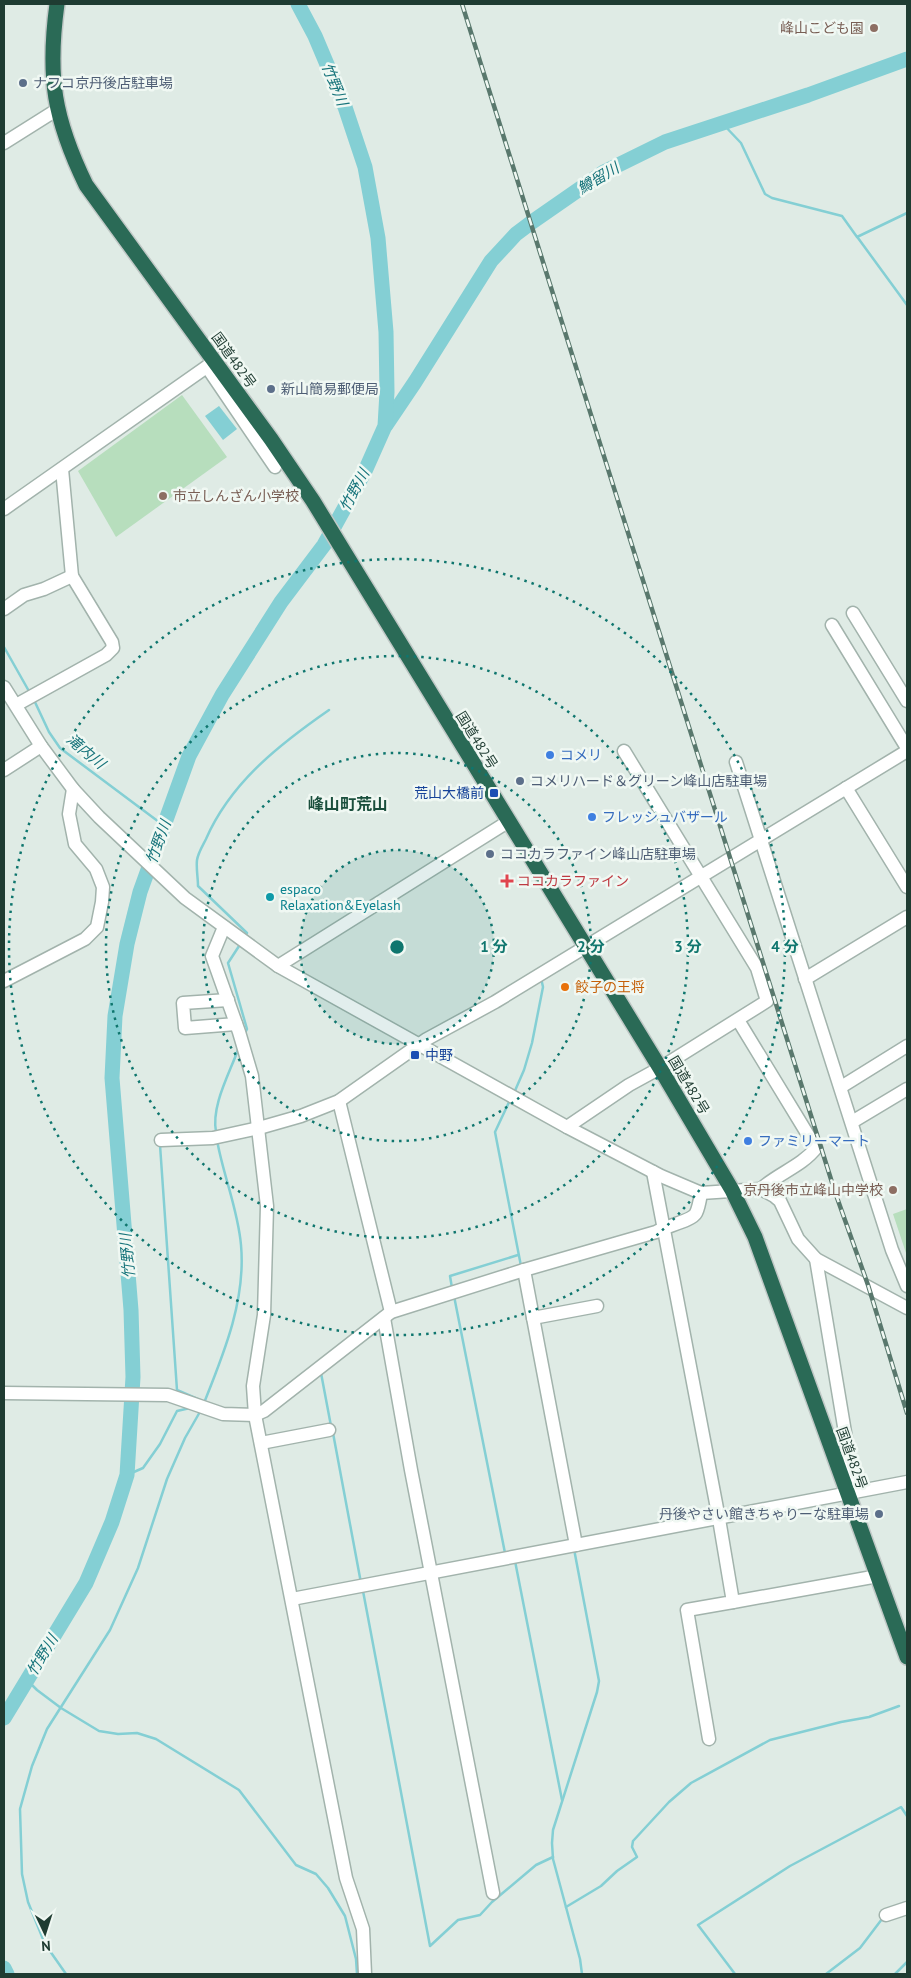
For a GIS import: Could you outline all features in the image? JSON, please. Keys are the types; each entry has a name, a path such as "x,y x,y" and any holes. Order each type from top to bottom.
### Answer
{"highway":[{"name":"国道482号","path":"57,4 52,40 52,69 58,109 71,153 86,185 211,364 272,439 312,501 660,1068 732,1190 755,1237 852,1493 878,1576 907,1657"}],"street":[{"path":"4,143 58,109"},
{"path":"4,509 211,364 275,466"},
{"path":"16,705 106,655 113,648 112,642 72,576 62,469"},
{"path":"4,608 24,595 44,589 72,576"},
{"path":"852,613 907,701"},
{"path":"161,1140 213,1138 259,1128 301,1116 339,1100 420,1045 586,947 907,750 832,625"},
{"path":"4,688 41,746 73,788 99,817 180,893 278,966 567,1127 653,1172 701,1193 761,1189 780,1201 798,1239 816,1259 907,1308"},
{"path":"4,770 41,746"},
{"path":"567,1127 629,1085 660,1068 767,1001 757,968 624,751"},
{"path":"736,762 892,1250 907,1286"},
{"path":"4,981 85,939 97,927 103,887 96,869 75,844 69,814 73,788"},
{"path":"846,788 907,887"},
{"path":"278,966 509,821"},
{"path":"805,979 907,917"},
{"path":"224,927 212,956 252,1076 267,1206 264,1315 253,1386 255,1415 346,1878 363,1929 365,1974"},
{"path":"228,1000 183,1003 185,1028 236,1024"},
{"path":"738,1020 816,1148 810,1156 773,1179 761,1189"},
{"path":"841,1087 907,1046"},
{"path":"853,1126 907,1089"},
{"path":"853,1126 907,1097"},
{"path":"339,1100 387,1315 411,1470 493,1893"},
{"path":"653,1172 719,1519 732,1602"},
{"path":"4,1393 168,1394 222,1414 255,1415 264,1411 387,1315 524,1270 656,1232 691,1218 696,1214 701,1193"},
{"path":"816,1259 852,1493"},
{"path":"524,1270 576,1544"},
{"path":"533,1318 597,1306"},
{"path":"261,1443 329,1430"},
{"path":"292,1599 907,1482"},
{"path":"710,1739 687,1610 878,1576"},
{"path":"886,1915 907,1908"}],"green space":[{"path":"182,395 227,457 116,537 78,471"},
{"path":"907,1209 907,1256 893,1214"}],"water":[{"path":"219,406 237,429 223,440 205,416"}],"waterway":[{"name":"竹野川","path":"4,1718 86,1583 112,1522 127,1475 133,1377 131,1310 112,1078 115,1016 127,944 140,892 189,756 222,695 281,602 324,545 365,471 385,426 387,392 386,332 378,238 365,167 345,107 315,36 298,4"},
{"name":"鱒留川","path":"386,425 491,261 516,234 532,222 604,172 665,142 808,95 907,59"},
{"path":"722,123 741,143 765,194 772,198 842,216 857,237 907,213"},
{"path":"858,238 907,305"},
{"name":"滝内川","path":"4,647 30,693"},
{"name":"滝内川","path":"34,700 49,732 60,748 163,825"},
{"path":"245,936 247,933 198,886 198,855 216,818 243,782 275,751 329,710"},
{"path":"241,943 228,963 247,1029 245,1033"},
{"path":"514,1093 524,1070 532,1043 543,987 541,978"},
{"path":"216,1132 216,1111 222,1089 239,1047"},
{"path":"510,1100 495,1132 521,1266"},
{"path":"204,1403 232,1326 237,1306 242,1266 237,1218 217,1140"},
{"path":"160,1145 177,1390 200,1400"},
{"path":"452,1288 450,1276 518,1255"},
{"path":"454,1296 505,1553"},
{"path":"321,1373 331,1426"},
{"path":"127,1475 143,1468 160,1444 177,1411 190,1408"},
{"path":"66,1974 45,1944 28,1902 22,1874 20,1809 32,1766 47,1729 110,1630 138,1568 167,1479 185,1438 201,1410"},
{"path":"333,1433 361,1583"},
{"path":"574,1549 599,1681 553,1830 552,1843 553,1859 580,1959 582,1974"},
{"path":"515,1561 562,1800"},
{"path":"363,1591 430,1946 458,1920 480,1915 492,1902 536,1865 553,1857"},
{"path":"27,1680 61,1708 99,1731 118,1734 137,1733 156,1739 239,1790 296,1865 316,1874 328,1888 345,1916 356,1959 357,1974"},
{"path":"566,1907 601,1886 617,1871 637,1857 632,1847 633,1841 669,1802 691,1783 770,1740 869,1717 899,1706"},
{"path":"735,1974 698,1925 790,1866 901,1807 907,1816"},
{"path":"826,1974 860,1948 882,1919 885,1918"},
{"path":"895,1974 907,1962"},
{"name":"竹野川","path":"4,1968 7,1974"}],"railway":[{"path":"462,4 835,1192 868,1285 907,1413"}],"place":[{"name":"峰山こども園","path":"874,28"},
{"name":"ナフコ京丹後店駐車場","path":"23,83"},
{"name":"新山簡易郵便局","path":"271,389"},
{"name":"市立しんざん小学校","path":"163,496"},
{"name":"コメリ","path":"550,755"},
{"name":"コメリハード＆グリーン峰山店駐車場","path":"520,781"},
{"name":"荒山大橋前","path":"494,793"},
{"name":"フレッシュバザール","path":"592,817"},
{"name":"ココカラファイン峰山店駐車場","path":"490,854"},
{"name":"ココカラファイン","path":"507,881"},
{"name":"espaco Relaxation&Eyelash","path":"270,897"},
{"name":"餃子の王将","path":"565,987"},
{"name":"中野","path":"415,1055"},
{"name":"ファミリーマート","path":"748,1141"},
{"name":"京丹後市立峰山中学校","path":"893,1190"},
{"name":"丹後やさい館きちゃりーな駐車場","path":"879,1514"}],"district":[{"name":"峰山町荒山","path":"348,804"}]}
